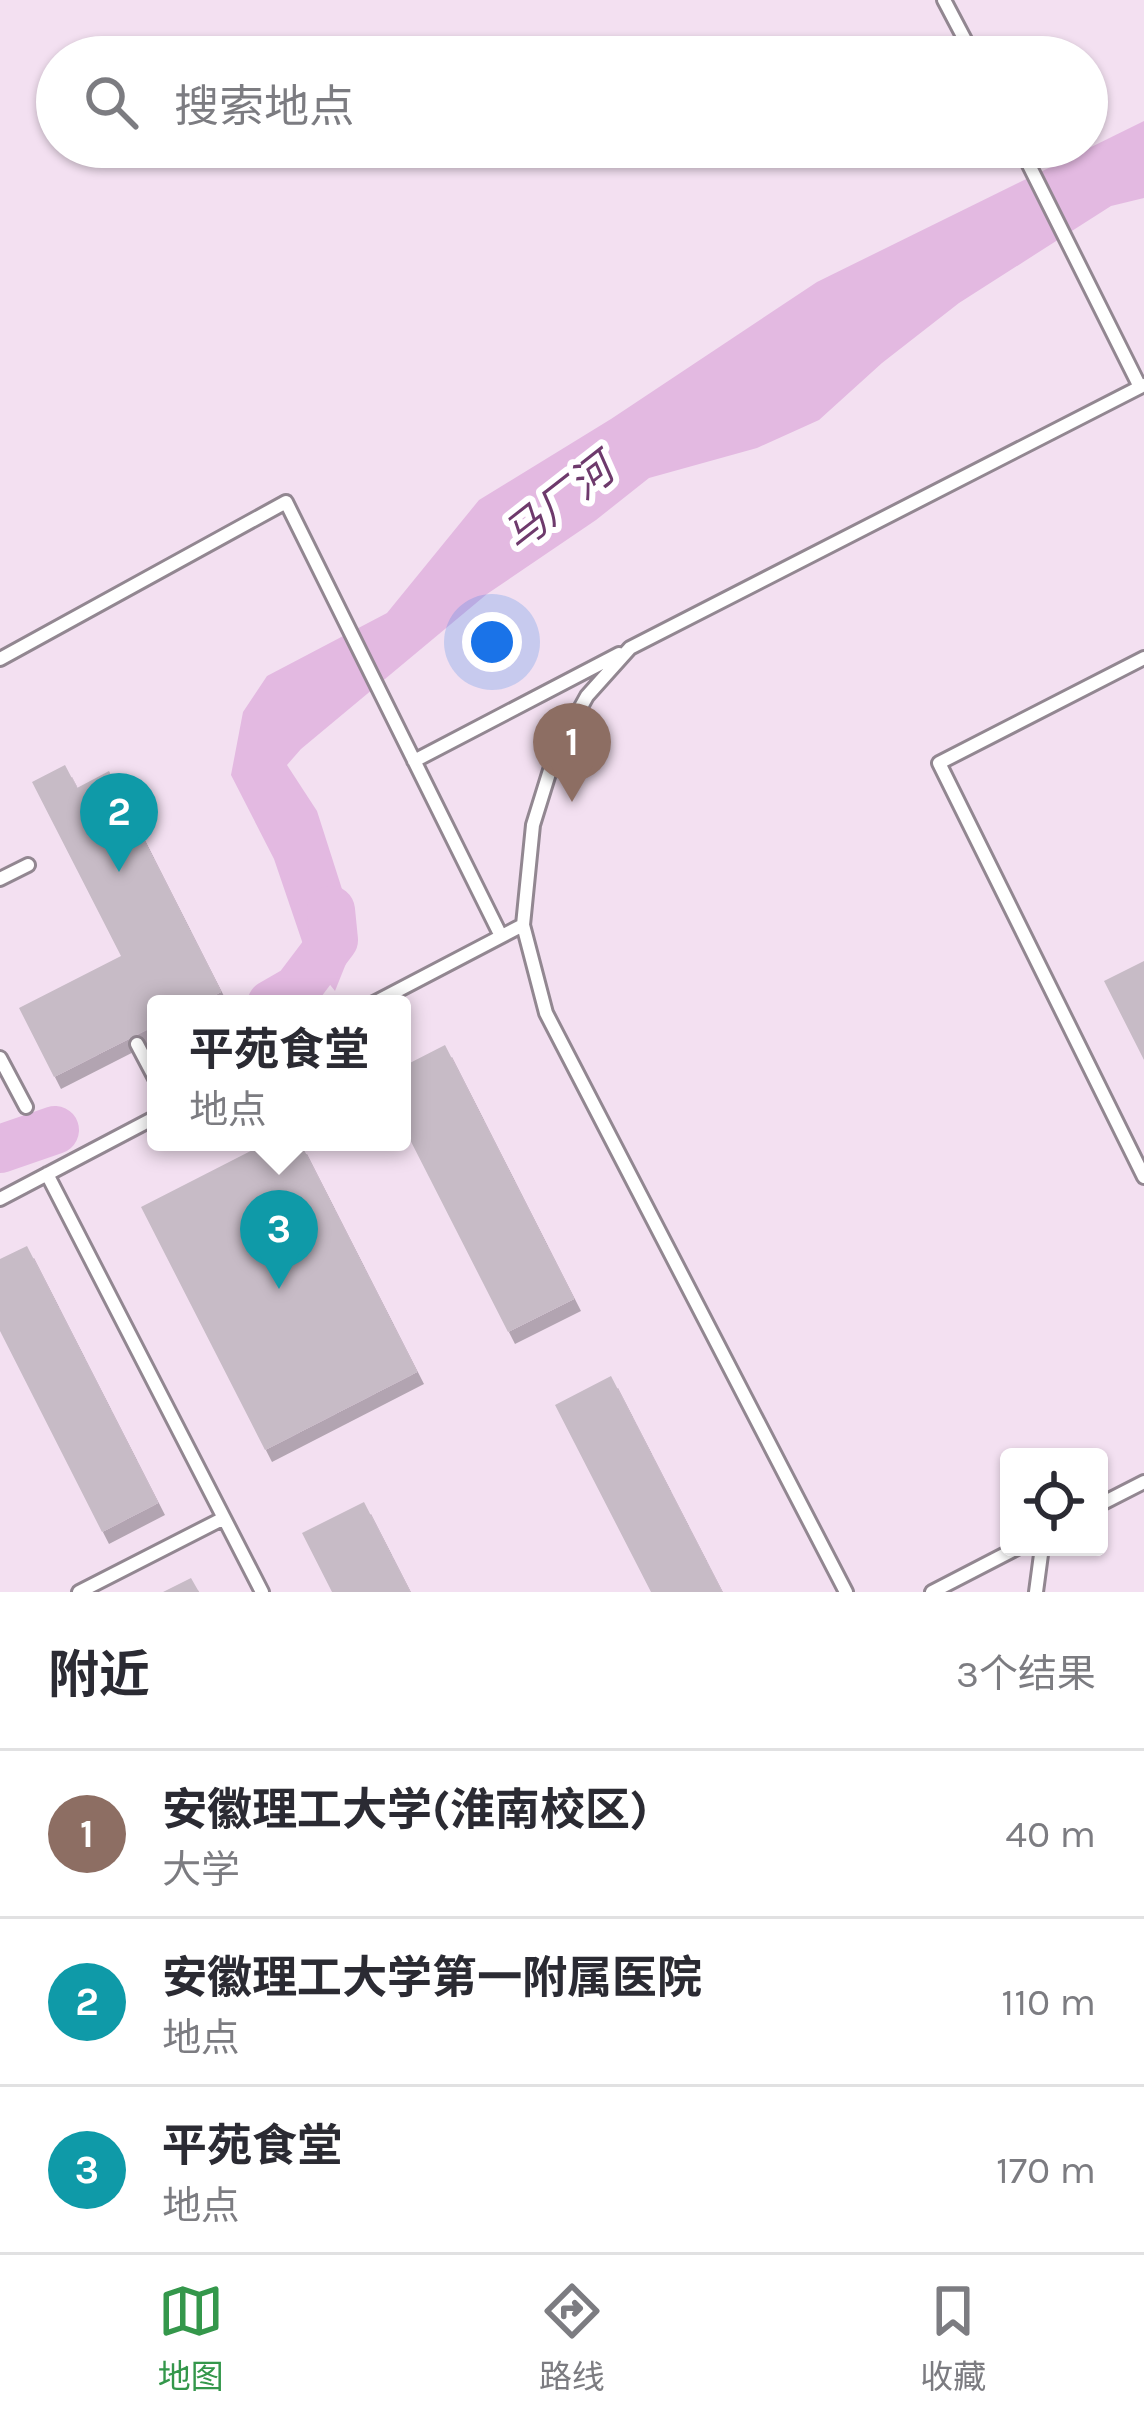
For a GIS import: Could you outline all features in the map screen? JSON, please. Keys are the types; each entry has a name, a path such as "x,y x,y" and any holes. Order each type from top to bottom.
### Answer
{"lane":[{"path":"944,0 963,36"},
{"path":"412,756 1142,386 1031,168"},
{"path":"0,659 286,502 501,936"},
{"path":"630,648 587,696 555,754 533,825 523,925 546,1013 846,1592"},
{"path":"1144,658 939,763 1144,1177"},
{"path":"0,880 28,865"},
{"path":"389,995 523,925"},
{"path":"137,1043 147,1062"},
{"path":"0,1058 26,1107"},
{"path":"0,1198 147,1122"},
{"path":"47,1174 262,1592"},
{"path":"1108,1500 1144,1482"},
{"path":"79,1592 224,1518"},
{"path":"932,1592 1002,1556"},
{"path":"1036,1592 1041,1556"}],"shaded area":[{"path":"0,0 1144,0 1144,1592 0,1592"}],"water":[{"path":"1144,121 1144,198 1111,206 959,303 819,420 757,448 649,478 487,594 301,749 287,765 317,811 357,936 335,991 307,956 274,859 231,775 243,712 267,676 387,613 479,500 817,282 1049,168 1108,168 1108,139"}],"building":[{"path":"65,765 77,788 109,771 221,992 147,995 147,1030 54,1077 19,1008 121,956 32,782"},
{"path":"1144,961 1144,1060 1104,981"},
{"path":"445,1045 574,1299 508,1332 411,1142 411,1062"},
{"path":"250,1151 305,1151 417,1372 265,1450 141,1207"},
{"path":"27,1246 158,1503 102,1532 0,1331 0,1259"},
{"path":"611,1376 722,1592 651,1592 555,1405"},
{"path":"364,1502 410,1592 332,1592 302,1533"},
{"path":"191,1578 199,1592 163,1592"}],"waterway":[{"name":"马厂河","path":"287,995 297,989 334,940 331,910"},
{"name":"马厂河","path":"0,1149 55,1130"}],"place":[{"name":"安徽理工大学(淮南校区)","path":"572,802"},
{"name":"安徽理工大学第一附属医院","path":"119,872"},
{"name":"平苑食堂","path":"279,1289"}]}
